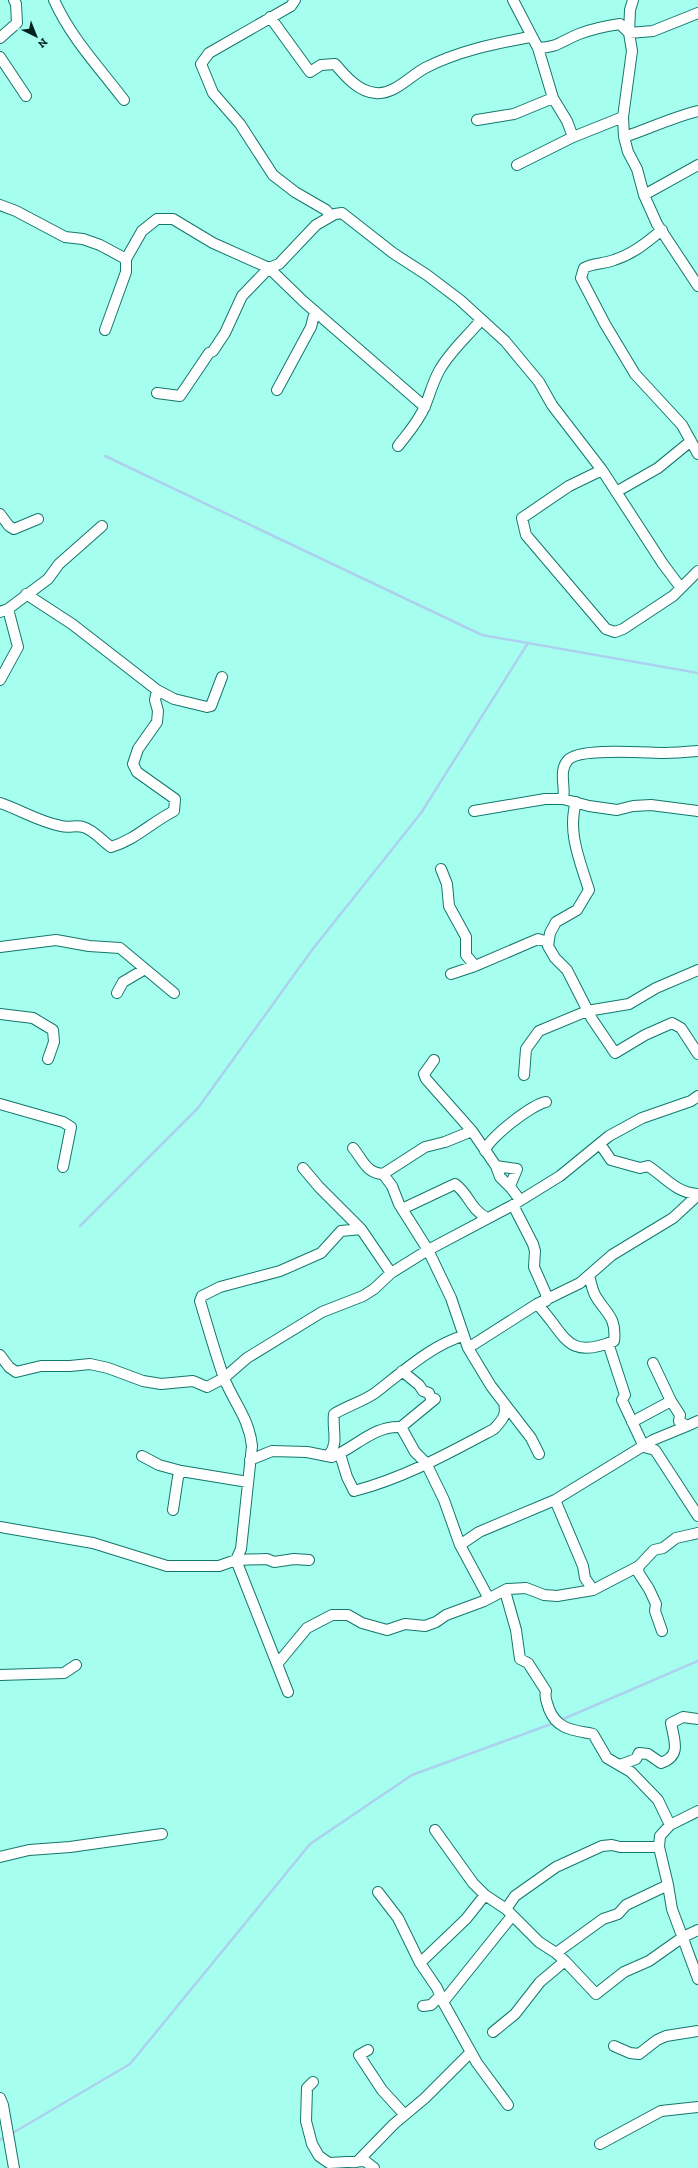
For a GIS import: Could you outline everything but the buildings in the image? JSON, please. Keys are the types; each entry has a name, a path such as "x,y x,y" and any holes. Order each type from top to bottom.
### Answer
{"street":[{"path":"0,38 17,23 16,4 14,0"},
{"path":"54,0 62,18 78,44 124,100"},
{"path":"295,0 291,6 270,16 209,53 201,64 213,93 240,124 273,175 295,192 326,210 331,216"},
{"path":"512,0 530,37 538,48 553,98 567,121 573,137"},
{"path":"633,0 630,10 629,32 632,51 623,117 624,137 628,152 637,169 644,195 662,230 697,281"},
{"path":"538,48 553,47 578,34 598,28 620,24 629,32 653,31 698,13"},
{"path":"270,16 310,72 321,65 335,64 345,76 363,91 378,93 389,92 423,69 454,55 486,45 530,37"},
{"path":"0,57 26,96"},
{"path":"477,120 514,114 553,98"},
{"path":"624,137 655,127 678,116 698,111"},
{"path":"517,165 573,137 623,117"},
{"path":"644,195 698,165"},
{"path":"0,205 16,210 65,237 84,239 100,245 126,259"},
{"path":"157,393 180,396 209,353 213,351 225,333 242,296 269,268 279,264 316,225 331,216 342,212 357,222 378,242 427,275 506,341 522,359 539,382 552,405 602,470 682,588"},
{"path":"105,330 126,272 126,259 142,231 151,222 157,219 173,219 213,242 269,268 315,311 425,407"},
{"path":"662,230 635,251 613,261 590,265 584,268 581,278 605,324 635,374 674,416 698,454"},
{"path":"276,390 311,327 315,311"},
{"path":"398,446 416,423 425,407 442,366 452,351 467,338 481,320"},
{"path":"616,492 658,468 691,441"},
{"path":"602,470 569,486 528,512 522,518 526,535 543,557 610,631 615,632 623,629 673,596 698,571"},
{"path":"0,514 8,526 14,529 38,519"},
{"path":"0,680 18,647 4,611 48,579 64,559 92,537 102,526"},
{"path":"26,594 72,624 157,690 174,699 206,707 212,706 222,677"},
{"path":"0,803 36,819 56,825 82,826 93,832 100,840 111,847 140,834 156,821 174,811 176,799 137,772 133,764 138,749 157,722 158,711 155,700 157,690"},
{"path":"563,799 564,767 571,758 585,754 636,751 664,753 698,751"},
{"path":"474,811 545,799 563,799 589,806 617,810 651,805 698,811"},
{"path":"576,802 572,815 572,829 590,890 577,910 556,922 548,942 555,958 567,970 587,1011 615,1053 645,1035 672,1023 681,1028 698,1054"},
{"path":"441,869 447,884 449,906 466,937 466,955 475,966"},
{"path":"451,974 475,966 538,939 548,942"},
{"path":"0,947 56,940 89,946 112,946 120,948 174,993"},
{"path":"117,993 123,982 145,969"},
{"path":"524,1074 526,1049 539,1031 587,1011 629,1004 656,988 698,970"},
{"path":"0,1014 34,1018 53,1030 54,1042 48,1059"},
{"path":"434,1060 424,1074 426,1079 472,1131 496,1166 500,1177 510,1186 535,1251 534,1267 546,1294 542,1302"},
{"path":"0,1355 9,1367 16,1372 41,1366 90,1364 108,1368 143,1381 161,1384 193,1381 207,1387 224,1378 247,1358 322,1312 363,1296 374,1289 391,1273 428,1250 517,1202 560,1176 609,1136 642,1118 691,1101 698,1096"},
{"path":"485,1151 488,1143 517,1118 546,1102"},
{"path":"0,1104 62,1122 71,1127 63,1168"},
{"path":"353,1148 360,1156 364,1166 376,1173 383,1174 425,1147 445,1142 472,1131"},
{"path":"600,1144 611,1160 640,1168 648,1166 679,1190 688,1194 698,1194"},
{"path":"496,1166 517,1169 510,1186"},
{"path":"303,1168 319,1187 361,1229 391,1273"},
{"path":"383,1174 392,1186 402,1209 428,1250 451,1298 468,1348 491,1386 531,1438 539,1454"},
{"path":"402,1209 455,1184 462,1189 471,1205 478,1213 487,1218"},
{"path":"468,1348 542,1302 589,1276 612,1255 673,1218 698,1194"},
{"path":"288,1692 278,1663 262,1628 236,1560 241,1549 252,1446 248,1424 224,1378 200,1301 202,1296 220,1287 280,1271 321,1253 341,1231 361,1229"},
{"path":"542,1302 571,1346 588,1349 614,1341 615,1326 606,1308 595,1295 589,1276"},
{"path":"329,1455 334,1448 335,1440 333,1424 334,1414 374,1394 402,1371 449,1340 463,1336"},
{"path":"608,1343 625,1395 622,1400 644,1447 655,1450 698,1516"},
{"path":"653,1363 671,1401 680,1415 679,1421 687,1426"},
{"path":"250,1460 272,1451 306,1452 329,1455 332,1457 340,1454 351,1445 390,1426 401,1427 435,1399 431,1398 428,1393 423,1391 420,1385 402,1371"},
{"path":"632,1422 671,1401"},
{"path":"340,1454 347,1477 354,1491 407,1473 494,1429 504,1417 506,1412 504,1403"},
{"path":"460,1545 479,1532 555,1500 644,1447 653,1440 698,1421"},
{"path":"401,1427 415,1452 426,1463 444,1500 460,1545 488,1597"},
{"path":"142,1456 159,1465 181,1471 248,1482"},
{"path":"173,1510 178,1477 181,1471"},
{"path":"555,1500 583,1566 585,1578 592,1590"},
{"path":"0,1527 93,1543 167,1566 219,1566 236,1560 267,1559 274,1562 294,1559 309,1560"},
{"path":"278,1663 307,1628 332,1615 348,1615 362,1623 387,1630 405,1624 425,1626 436,1622 446,1615 484,1601 488,1597 505,1591 506,1589 526,1588 544,1595 557,1596 592,1590 639,1566 654,1550 663,1548 676,1538 698,1533"},
{"path":"639,1566 638,1572 649,1589 656,1604 655,1611 662,1631"},
{"path":"505,1591 516,1630 520,1659 528,1663 546,1691 544,1698 553,1719 567,1728 593,1734 607,1758 631,1772 658,1800 670,1825"},
{"path":"0,1675 64,1673 76,1665"},
{"path":"620,1765 636,1759 639,1753 648,1754 661,1763 669,1760 674,1755 676,1746 671,1723 684,1717 698,1719"},
{"path":"698,1811 670,1825 660,1836 659,1847 668,1884 672,1909 698,1979"},
{"path":"435,1830 473,1884 509,1913 539,1942 556,1953 596,1994 624,1972 648,1961 683,1937 698,1930"},
{"path":"0,1857 29,1850 70,1848 162,1834"},
{"path":"423,2006 431,2005 442,1999 509,1913 515,1896 556,1867 602,1846 612,1845 626,1848 659,1847"},
{"path":"556,1953 603,1919 618,1914 626,1905 668,1884"},
{"path":"378,1892 398,1918 420,1963 471,2052 508,2105"},
{"path":"420,1963 466,1919 485,1895"},
{"path":"493,2032 514,2014 540,1982 565,1962"},
{"path":"614,2046 630,2053 638,2054 657,2040 666,2036 698,2031"},
{"path":"368,2050 359,2055 382,2090 404,2114"},
{"path":"357,2162 404,2114 425,2098 471,2052"},
{"path":"313,2082 308,2088 306,2121 312,2144 319,2156 329,2163 365,2161 374,2168"},
{"path":"0,2098 3,2105 14,2168"},
{"path":"600,2144 662,2111 698,2107"}],"waterway":[{"path":"105,456 482,635 698,673"},
{"path":"80,1226 198,1108 312,950 421,813 528,643"},
{"path":"561,1720 698,1661"},
{"path":"11,2134 130,2064 310,1844 412,1775 554,1723"},
{"path":"0,2140 6,2136"}]}
